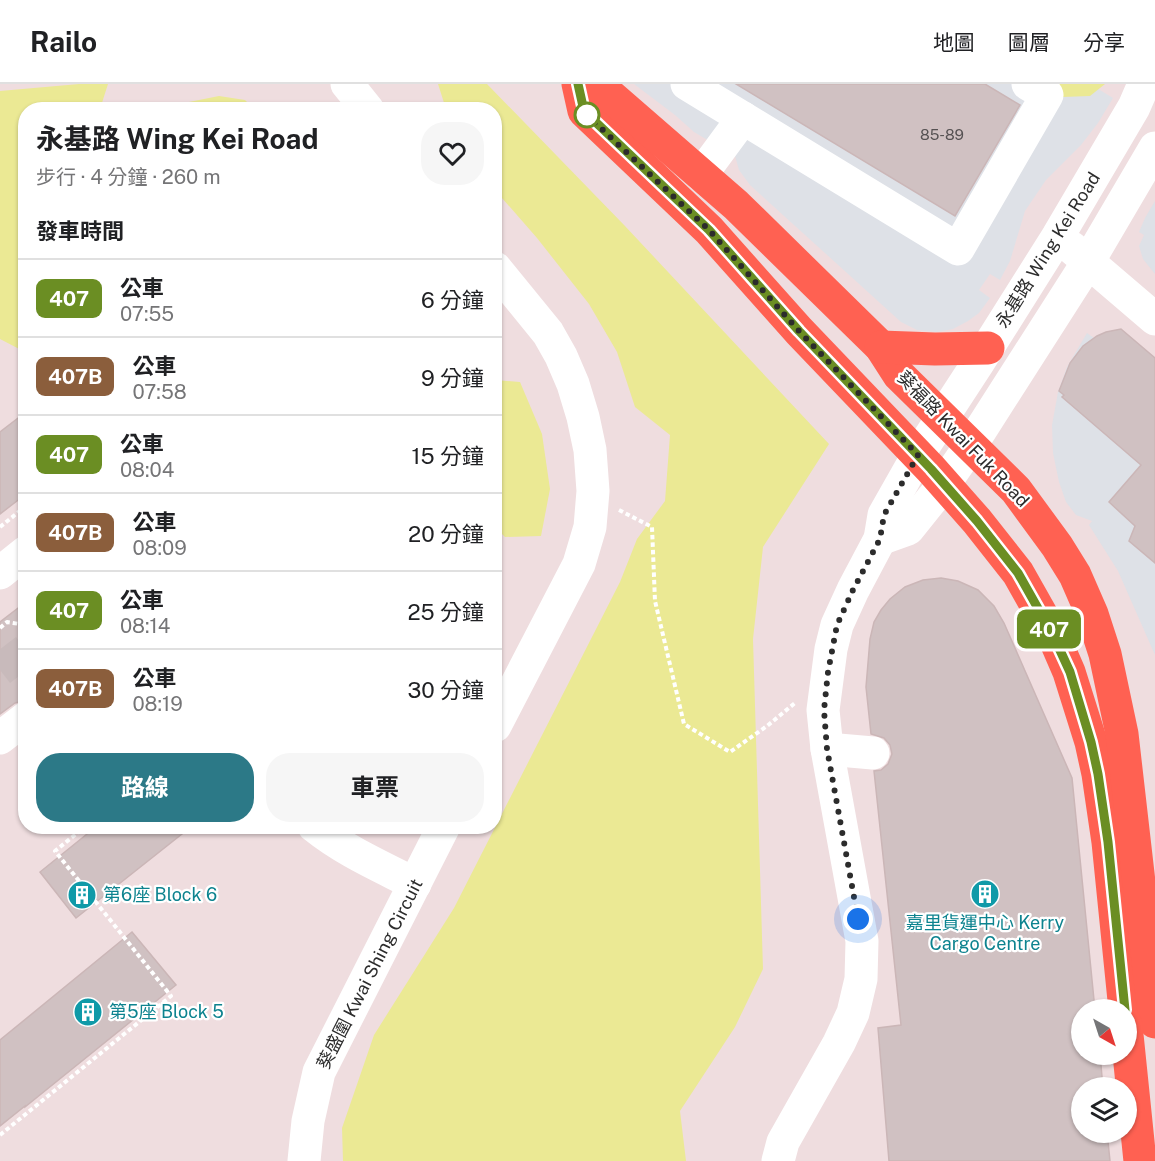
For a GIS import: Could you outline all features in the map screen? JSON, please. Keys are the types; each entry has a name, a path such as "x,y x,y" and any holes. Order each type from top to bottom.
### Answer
{"main road":[{"name":"葵福路 Kwai Fuk Road","path":"1124,999 1108,842 1091,742 1070,672 1053,635 1018,573 977,521 918,455 799,331 709,230 584,111 580,84 606,92 736,204 881,347 899,375 1016,490 1075,575 1092,614 1105,654 1122,734 1148,913 1155,1022"},
{"path":"881,347 988,348"},
{"path":"1130,1065 1140,1161"}],"street":[{"path":"347,84 362,102"},
{"path":"687,84 958,249 1047,95 1028,84"},
{"name":"永基路 Wing Kei Road","path":"778,1161 783,1142 839,1043 853,1012 861,979 862,940 827,749 824,710 831,649 837,625 880,539 884,515 918,455 1058,236 1139,95"},
{"path":"701,175 743,118"},
{"path":"880,539 908,529 944,484 1088,262 1155,148"},
{"path":"1058,236 1155,319"},
{"path":"502,277 548,333 573,384 590,450 593,491 590,527 579,564 502,712"},
{"path":"0,573 18,558"},
{"path":"0,738 18,724"},
{"path":"827,749 873,753"},
{"path":"324,834 351,852 415,884"},
{"name":"葵盛圍 Kwai Shing Circuit","path":"304,1161 308,1121 319,1072 440,834"}],"path":[{"path":"620,511 652,527 655,601 684,724 730,752 794,704"},
{"path":"0,527 18,512"},
{"path":"0,627 7,622 18,624"},
{"path":"0,1135 171,996 55,850 76,834"}],"shaded area":[{"path":"79,84 108,84 102,102 18,102 18,348 0,339 0,91"},
{"path":"438,84 487,84 625,226 829,444 763,547 753,639 763,969 735,1027 680,1111 686,1161 343,1161 342,1128 374,1035 454,908 492,834 502,834 502,814 620,582 637,539 665,501 670,435 635,407 617,352 589,304 502,198 502,102 444,102"},
{"path":"634,84 1090,84 1113,98 1081,145 1046,180 1025,211 1010,261 1000,280 990,274 979,290 990,298 979,313 953,329 937,332 917,330 901,322 750,185 739,170 735,156 694,132"},
{"path":"1054,84 1105,84 1090,96 1062,97"},
{"path":"219,96 247,102 189,102"},
{"path":"1155,201 1155,274 1143,259 1139,246 1144,235 1139,232"},
{"path":"1121,329 1155,358 1155,655 1118,571 1089,525 1092,521 1076,515 1066,502 1053,453 1052,425 1058,392 1067,367 1087,333 1094,338 1106,332"},
{"path":"502,381 520,382 542,434 550,489 541,536 505,537 502,534"}],"building":[{"path":"736,84 985,84 1020,105 955,216"},
{"path":"1121,329 1155,358 1155,563 1129,541 1135,526 1109,502 1141,465 1062,397 1064,395 1059,391 1070,363 1083,346 1097,336"},
{"path":"18,418 18,500 0,514 0,432"},
{"name":"嘉里貨運中心 Kerry Cargo Centre","path":"941,578 958,581 978,590 994,606 1004,623 1072,778 1094,999 1071,999 1071,1065 1101,1065 1102,1077 1071,1077 1071,1143 1108,1143 1110,1161 889,1161 878,1028 901,1025 874,771 881,770 888,764 892,754 890,745 884,738 871,734 866,687 870,639 874,622 890,599 905,587 923,580"},
{"path":"18,608 18,702 0,714 0,622"},
{"name":"第6座 Block 6","path":"87,834 182,834 76,918 40,872"},
{"name":"第5座 Block 5","path":"132,932 176,985 0,1126 0,1040"}],"tunnel":[{"path":"0,670 18,656"}],"bus line":[{"name":"407","path":"578,84 584,111 709,230 799,331 931,469 977,521 1018,573 1053,635 1070,672 1091,742 1108,842 1124,999"}],"place":[{"name":"嘉里貨運中心 Kerry Cargo Centre","path":"985,894"},
{"name":"第6座 Block 6","path":"82,895"},
{"name":"第5座 Block 5","path":"88,1012"}],"route":[{"path":"587,115 709,230 799,331 918,455 884,515 880,539 837,625 828,672 824,710 827,749 858,919"}]}
